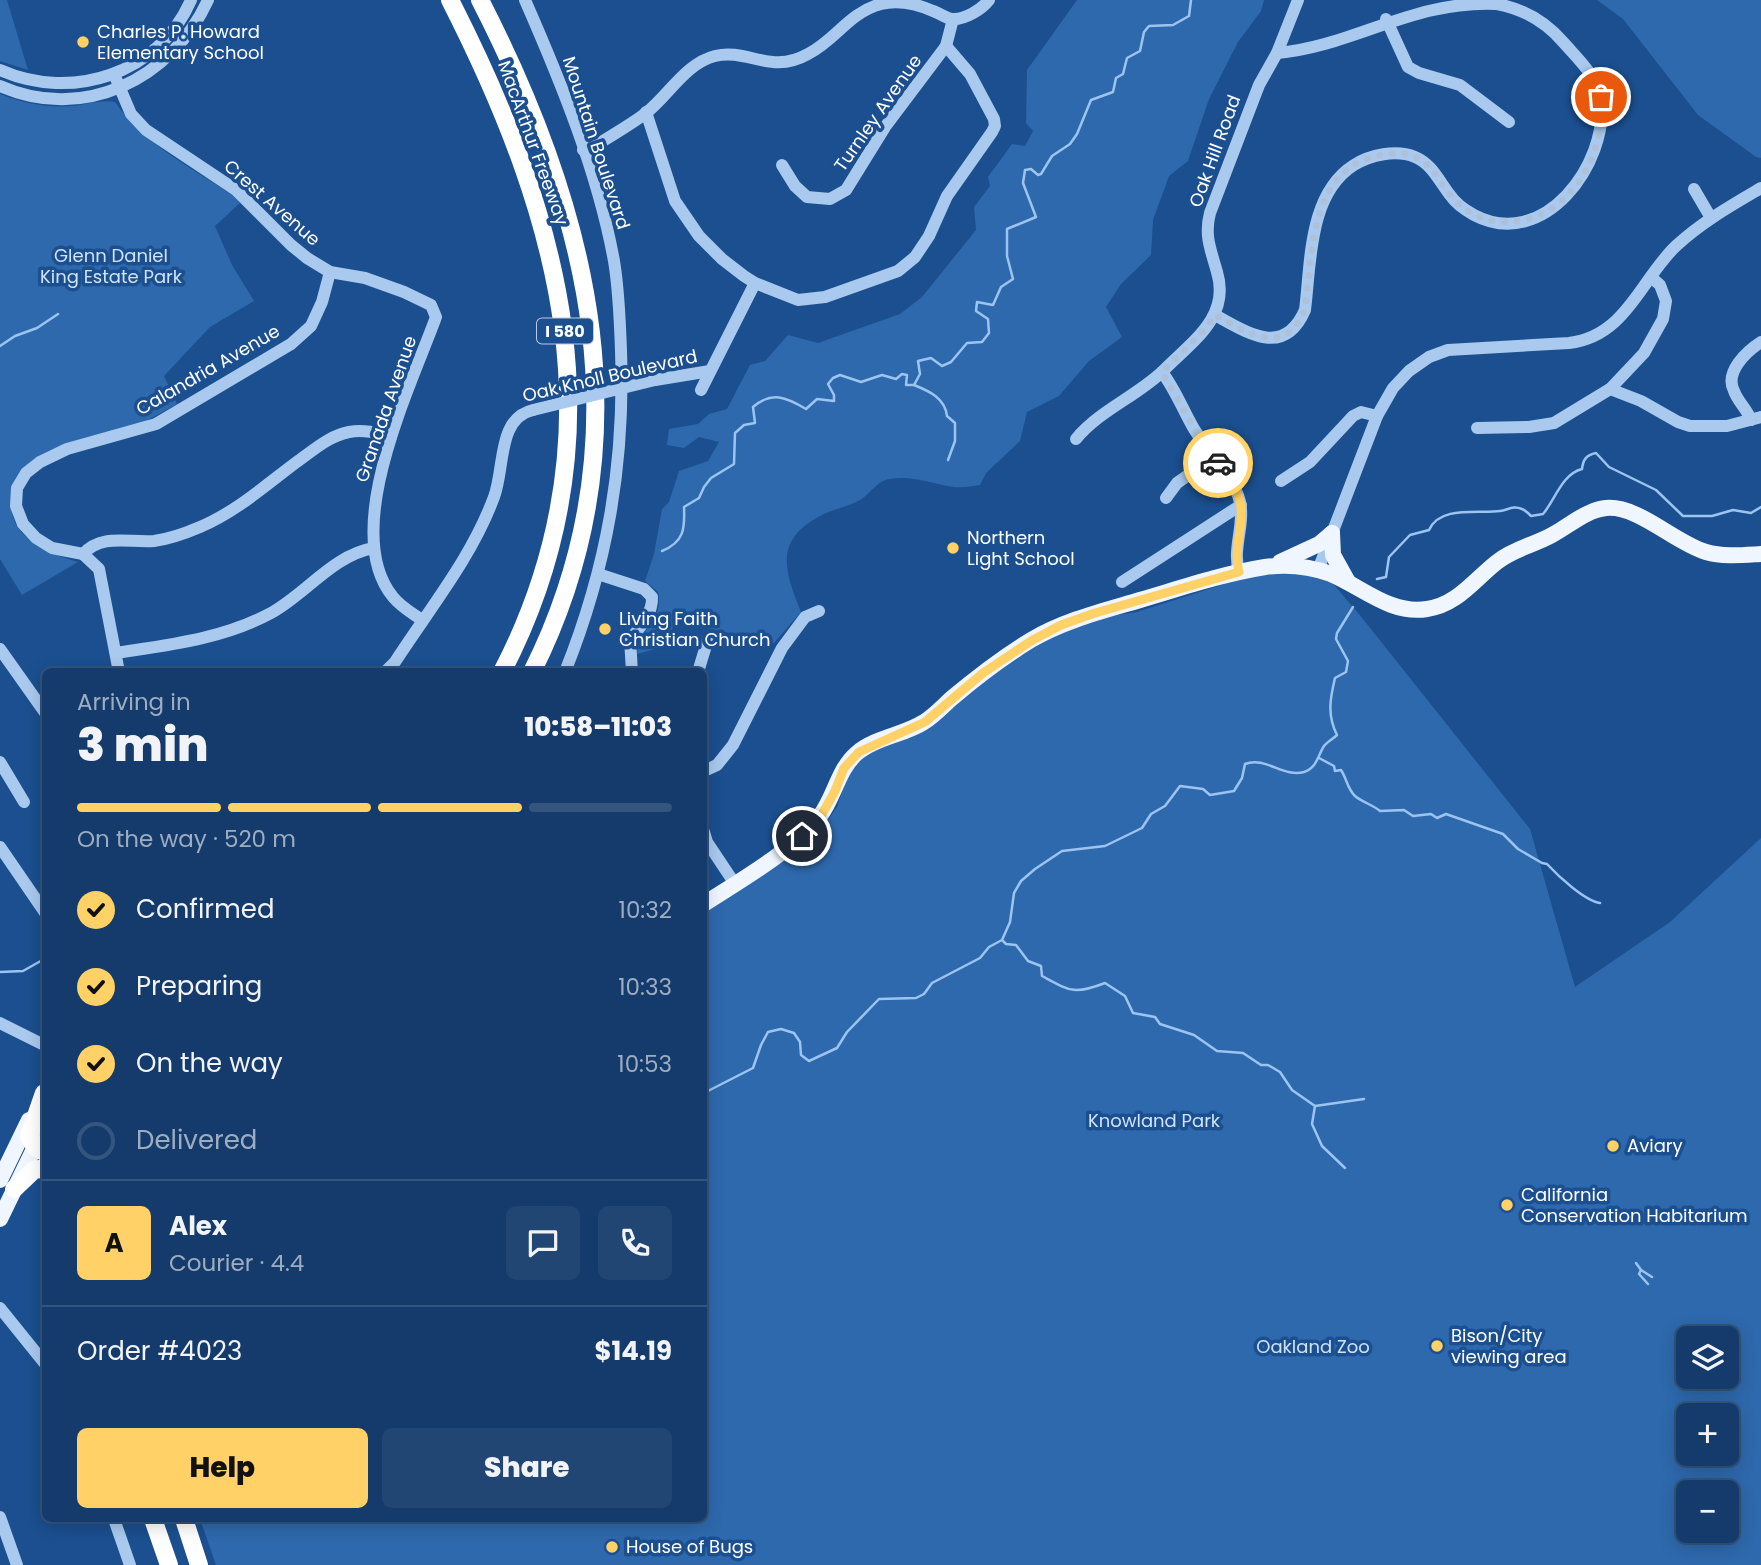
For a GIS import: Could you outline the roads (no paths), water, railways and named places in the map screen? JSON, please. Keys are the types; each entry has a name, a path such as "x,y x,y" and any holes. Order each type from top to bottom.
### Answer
{"highway":[{"name":"MacArthur Freeway","path":"450,0 493,89 527,176 556,278 567,350 569,427 560,505 537,589 504,668"},
{"name":"MacArthur Freeway","path":"480,0 522,90 564,202 582,273 594,349 595,429 586,511 567,585 534,668"},
{"path":"40,1150 29,1136 42,1099"},
{"path":"7,1184 42,1169"},
{"path":"154,1522 169,1565"},
{"path":"185,1522 199,1565"}],"main road":[{"path":"707,902 802,836 821,816 844,768 859,752 925,722 983,673 1031,641 1061,625 1095,613 1239,572 1298,566 1318,570 1403,609 1437,607 1459,596 1507,555 1549,537 1590,512 1605,508 1619,508 1632,513 1706,552 1761,554"},
{"path":"1270,567 1319,544 1332,533"},
{"path":"1332,533 1333,555 1349,583"},
{"path":"0,1219 7,1184 42,1098"},
{"path":"7,1184 40,1150"}],"street":[{"path":"0,70 27,80 57,83 93,80 114,74 157,48 181,20 191,0"},
{"path":"0,86 23,94 57,98 97,95 120,88 167,59 192,29 208,0"},
{"name":"Mountain Boulevard","path":"525,0 561,85 583,150 613,258 620,314 622,406 619,460 611,519 598,575 567,668"},
{"path":"583,150 592,148 646,112 701,62 716,56 732,55 769,63 806,56 829,40 865,4 911,3 953,19 965,17 989,0"},
{"name":"Oak Hill Road","path":"1215,315 1219,305 1220,281 1208,246 1208,223 1259,85 1277,53 1298,0"},
{"path":"1076,439 1088,424 1144,389 1206,328 1215,315 1254,336 1274,338 1292,331 1300,323 1305,310 1320,206 1339,177 1353,165 1388,153 1403,153 1416,157 1427,164 1461,206 1485,219 1509,223 1525,221 1554,207 1567,196 1591,161 1599,139 1601,97 1586,68 1556,34 1541,22 1508,6 1460,1 1412,9 1306,49 1277,53"},
{"name":"Turnley Avenue","path":"782,165 795,186 807,197 830,199 846,190 885,127 946,46 953,19"},
{"path":"1386,19 1408,67 1460,85 1509,122"},
{"path":"646,112 675,201 699,236 722,260 755,284 798,300 825,297 898,271 915,257 929,236 947,196 995,126 994,119 970,74 946,46"},
{"name":"Crest Avenue","path":"114,74 131,114 146,130 236,190 291,245 330,272 365,278 431,305 436,317"},
{"path":"1318,570 1377,416 1400,379 1429,357 1448,350 1569,343 1588,339 1623,314 1676,246 1711,218 1761,188"},
{"path":"1694,189 1711,218"},
{"name":"Calandria Avenue","path":"83,554 52,548 36,538 23,524 16,506 17,488 26,473 40,462 67,449 156,424 291,344 311,326 322,302 330,272"},
{"path":"1477,428 1553,422 1610,389 1644,353 1663,319 1666,301 1660,285 1652,278"},
{"path":"701,390 755,284"},
{"name":"Granada Avenue","path":"422,620 392,596 379,570 374,548 375,496 391,437 436,317"},
{"path":"1756,418 1747,411 1734,392 1732,378 1741,359 1761,342"},
{"name":"Oak Knoll Boulevard","path":"389,668 458,570 478,535 495,495 509,428 519,414 655,380 710,371"},
{"path":"1162,372 1196,432 1230,479 1241,505 1236,551 1239,572"},
{"path":"1610,389 1641,401 1690,426 1727,426 1756,418"},
{"path":"1281,481 1310,462 1356,413 1367,412 1377,416"},
{"path":"118,668 99,569 83,554 89,547 101,542 155,541 199,528 243,503 331,437 351,431 370,431 391,437"},
{"path":"1166,498 1177,483 1214,457"},
{"path":"1122,582 1241,505"},
{"path":"116,653 188,641 244,625 297,597 346,557 374,548"},
{"path":"598,575 644,589 652,597 652,605 645,620 630,639 632,668"},
{"path":"707,770 717,765 733,745 782,648 805,617 819,611"},
{"path":"699,668 708,639"},
{"path":"0,649 42,708"},
{"path":"0,762 24,802"},
{"path":"707,842 735,884"},
{"path":"0,847 42,908"},
{"path":"0,1023 42,1044"},
{"path":"0,1308 42,1360"},
{"path":"0,1517 17,1565"},
{"path":"115,1522 130,1565"}],"waterway":[{"path":"662,551 675,543 682,534 684,507 699,498 711,478 734,464 735,433 744,425 755,423 753,407 760,402 773,397 792,401 806,409 817,399 834,401 828,384 840,375 861,382 882,375 896,379 902,374 907,375 906,385 914,385 920,374 918,361 931,358 942,366 951,362 967,343 982,342 989,333 988,319 976,311 977,302 993,305 1001,287 1013,279 1007,256 1007,229 1036,217 1023,183 1025,170 1031,169 1038,175 1041,174 1052,156 1070,144 1077,134 1091,100 1113,92 1116,78 1123,74 1127,58 1140,51 1144,32 1149,26 1173,25 1189,16 1191,0"},
{"path":"0,346 15,336 37,328 58,314"},
{"path":"914,385 940,400 947,416 955,423 955,441 948,460"},
{"path":"1377,579 1386,577 1389,557 1410,535 1429,530 1434,522 1442,517 1461,512 1500,511 1516,507 1531,516 1543,514 1569,476 1582,469 1587,457 1596,453 1609,467 1656,490 1683,516 1712,516 1733,510 1751,513 1761,507"},
{"path":"707,1091 753,1068 768,1032 781,1029 794,1033 800,1042 801,1055 809,1061 837,1048 847,1032 879,999 916,998 924,994 932,983 980,958 989,947 1002,940 1010,922 1014,893 1021,881 1062,851 1105,846 1142,828 1151,814 1165,806 1180,786 1203,789 1210,795 1234,791 1242,778 1245,764 1252,762 1289,772 1308,770 1324,746 1337,735 1330,707 1332,693 1335,678 1346,672 1348,661 1336,639 1353,607"},
{"path":"1319,758 1334,766 1335,771 1341,770 1355,796 1380,811 1404,810 1413,816 1431,814 1437,818 1446,814 1503,834 1518,849 1547,864 1580,893 1600,903"},
{"path":"1003,941 1016,945 1028,961 1041,966 1042,976 1059,985 1079,990 1105,983 1125,996 1133,1013 1155,1017 1160,1024 1194,1035 1217,1051 1243,1053 1261,1065 1268,1065 1280,1072 1292,1090 1315,1106 1312,1124 1322,1146 1345,1168"},
{"path":"0,972 23,971 42,960"},
{"path":"1315,1106 1364,1099"},
{"path":"1636,1263 1641,1270 1639,1274 1648,1284"},
{"path":"1641,1270 1652,1277"}],"place":[{"name":"Charles P. Howard Elementary School","path":"83,42"},
{"name":"Northern Light School","path":"953,548"},
{"name":"Living Faith Christian Church","path":"605,629"},
{"name":"Aviary","path":"1613,1146"},
{"name":"California Conservation Habitarium","path":"1507,1205"},
{"name":"Bison/City viewing area","path":"1437,1346"},
{"name":"House of Bugs","path":"612,1547"}],"park label":[{"name":"Glenn Daniel King Estate Park","path":"111,266"},
{"name":"Knowland Park","path":"1154,1121"},
{"name":"Oakland Zoo","path":"1313,1347"}]}
